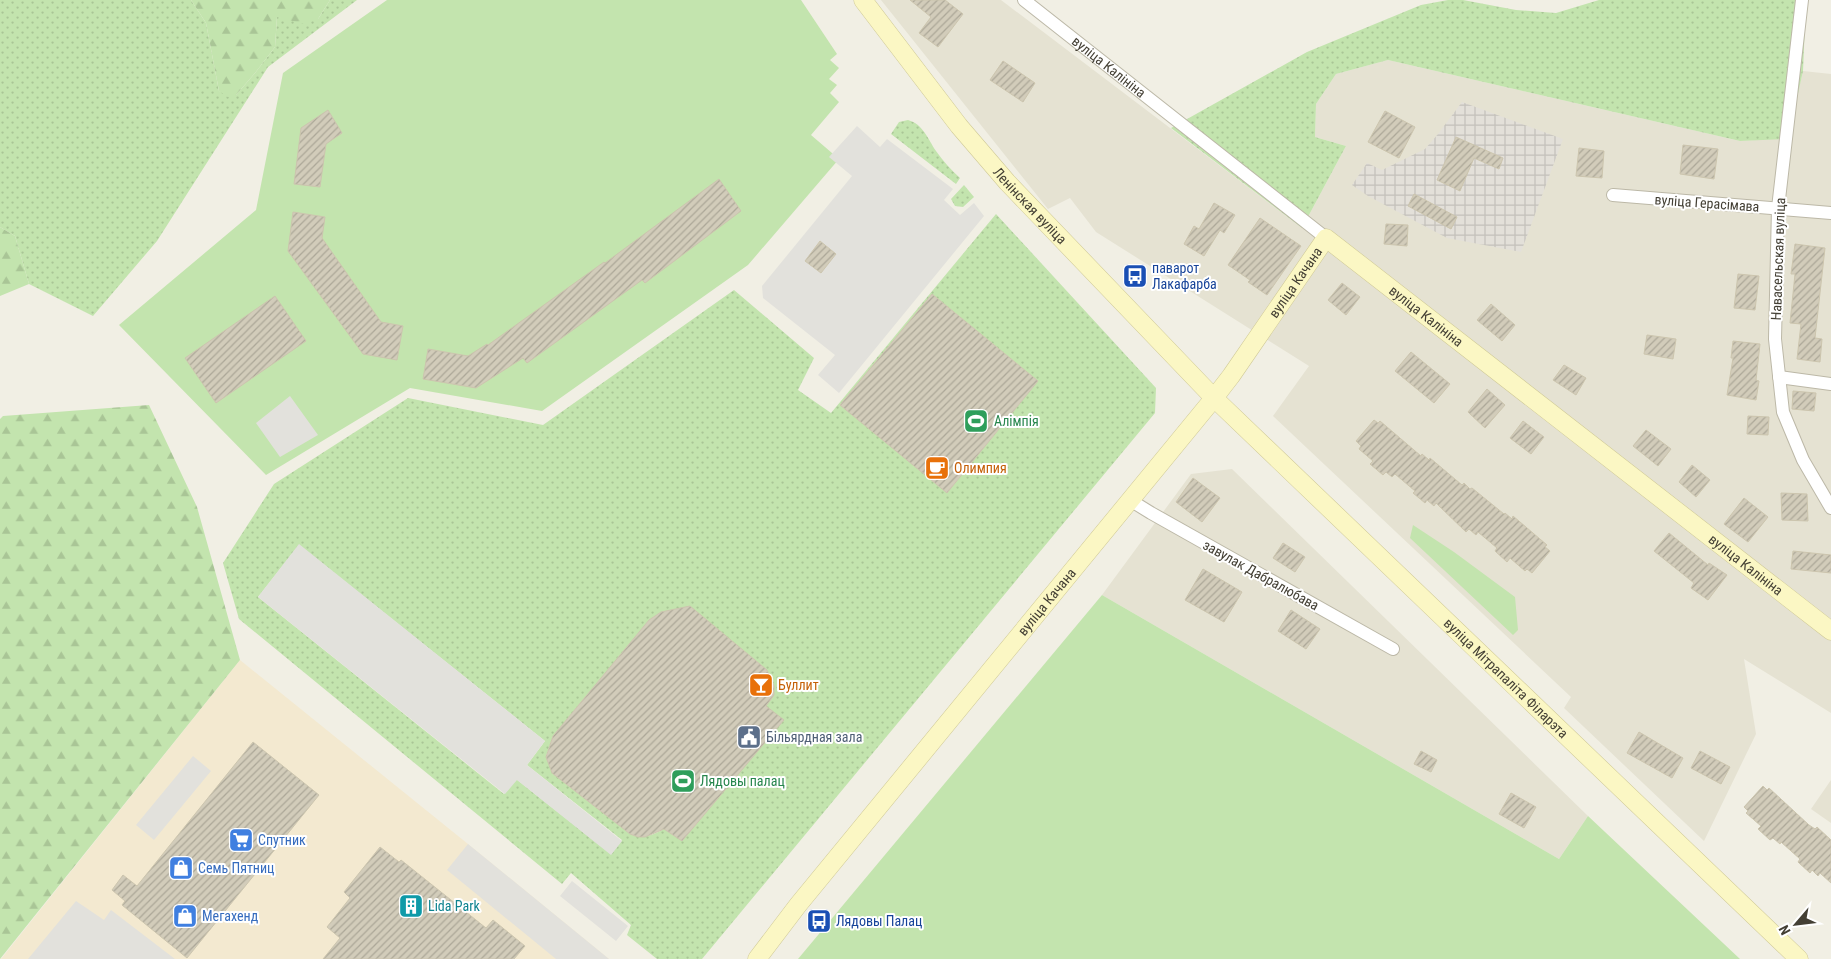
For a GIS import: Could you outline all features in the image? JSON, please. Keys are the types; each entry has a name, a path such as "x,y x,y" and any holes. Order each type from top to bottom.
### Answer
{"main road":[{"name":"Ленінская вуліца","path":"863,0 959,126 1007,182 1214,398"},
{"name":"вуліца Качана","path":"757,959 805,897 1214,398 1326,238"},
{"name":"вуліца Калініна","path":"1326,238 1831,630"},
{"name":"вуліца Мітрапаліта Філарэта","path":"1214,398 1799,959"}],"street":[{"name":"вуліца Калініна","path":"1024,0 1326,238"},
{"name":"Навасельская вуліца","path":"1802,0 1778,208 1774,339 1782,412 1803,460 1831,508"},
{"name":"вуліца Герасімава","path":"1612,195 1831,213"},
{"path":"1779,377 1831,384"},
{"name":"завулак Дабралюбава","path":"1130,500 1393,649"}],"shaded area":[{"path":"881,0 1001,0 1302,228 1346,146 1315,137 1316,104 1336,74 1388,60 1740,141 1787,138 1803,71 1831,74 1831,713 1744,659 1756,734 1704,841 1564,708 1571,697 1273,416 1309,366 1096,232 1070,198 1048,209"},
{"path":"1462,102 1563,139 1521,252 1447,238 1368,196 1352,185 1367,163 1382,170 1425,149"},
{"path":"857,126 880,147 887,139 953,189 944,200 960,215 974,203 984,216 839,393 818,375 835,355 763,298 762,286 852,176 829,157"},
{"path":"290,396 318,435 280,457 256,423"},
{"path":"1232,469 1588,816 1559,859 1102,595 1191,474"},
{"path":"299,544 545,741 527,765 622,841 611,855 517,780 505,794 258,597"},
{"path":"240,660 468,844 609,959 1,959"},
{"path":"193,756 211,771 154,840 136,825"},
{"path":"1831,780 1831,823 1811,809"},
{"path":"468,844 609,959 556,959 447,870"},
{"path":"572,881 628,926 616,941 560,896"},
{"path":"76,901 104,920 111,910 175,959 28,959"}],"green space":[{"path":"0,0 191,0 206,23 219,91 236,95 275,47 277,17 318,19 330,0 357,0 268,67 157,241 93,316 29,284 15,236 0,227"},
{"path":"191,0 330,0 318,19 304,24 277,17 275,47 236,95 228,97 219,91 206,23"},
{"path":"387,0 801,0 837,54 830,60 839,68 829,79 837,85 830,93 839,102 811,135 839,159 748,265 542,411 410,388 266,475 119,325 256,210 283,73"},
{"path":"1448,0 1463,0 1516,10 1556,13 1599,0 1806,0 1803,71 1788,139 1740,141 1388,60 1336,74 1316,104 1315,137 1346,146 1302,228 1171,128 1307,52 1421,5"},
{"path":"908,120 918,125 925,132 941,158 960,178 956,184 891,134 899,122"},
{"path":"964,185 974,197 963,207 955,206 951,199"},
{"path":"996,214 1156,388 1155,413 702,959 657,959 627,935 631,925 571,873 562,884 239,619 223,563 274,484 408,398 543,425 734,290 814,358 798,390 831,413","holes":["932,294 1038,381 947,493 840,405","299,545 545,741 527,765 622,840 611,854 516,779 504,794 258,597","690,607 767,670 774,686 774,695 766,706 783,720 682,841 664,829 643,837 630,834 552,773 546,756 553,736 649,620 661,612"]},
{"path":"0,227 15,236 29,284 0,296"},
{"path":"149,405 197,507 240,660 0,959 0,419 3,416"},
{"path":"1413,525 1454,552 1515,597 1518,630 1513,635 1410,538"},
{"path":"1102,595 1559,859 1588,816 1740,959 798,959"}],"building":[{"path":"910,0 945,0 963,14 938,47 919,33 931,17"},
{"path":"1003,61 1035,83 1023,102 990,80"},
{"path":"328,110 342,133 326,144 320,187 294,184 301,128"},
{"path":"1385,111 1415,127 1399,158 1368,142"},
{"path":"1456,137 1503,158 1499,169 1474,158 1460,191 1437,180"},
{"path":"1683,145 1718,149 1714,179 1680,174"},
{"path":"1579,148 1604,151 1602,178 1576,176"},
{"path":"719,179 741,211 645,283 642,280 527,363 523,358 476,388 423,379 428,349 468,356 488,345 605,263"},
{"path":"1414,194 1457,217 1451,229 1408,206"},
{"path":"1214,203 1235,215 1224,233 1220,230 1204,256 1184,244 1194,226 1199,229"},
{"path":"293,212 325,217 322,238 381,322 403,326 397,360 363,354 288,251"},
{"path":"1260,218 1301,246 1267,295 1248,282 1250,280 1228,265"},
{"path":"1386,224 1408,225 1407,246 1384,244"},
{"path":"820,241 836,254 821,273 805,261"},
{"path":"1795,244 1825,248 1815,338 1822,339 1820,362 1797,359 1801,324 1790,323 1795,274 1791,274"},
{"path":"1738,274 1759,276 1755,310 1734,308"},
{"path":"1342,283 1360,297 1346,315 1328,300"},
{"path":"932,294 1038,381 947,493 840,405"},
{"path":"275,296 306,341 216,403 185,358"},
{"path":"1491,304 1515,325 1502,341 1477,320"},
{"path":"1647,335 1676,339 1673,359 1644,354"},
{"path":"1733,341 1760,344 1756,380 1759,381 1756,400 1727,395 1733,358 1731,358"},
{"path":"1411,352 1450,384 1434,403 1395,371"},
{"path":"1564,365 1586,378 1576,395 1553,380"},
{"path":"1487,389 1505,405 1485,428 1468,412"},
{"path":"1793,391 1816,393 1814,411 1792,409"},
{"path":"1748,416 1769,417 1768,435 1747,434"},
{"path":"1374,420 1378,423 1380,421 1421,456 1422,454 1429,460 1430,458 1462,485 1464,483 1470,489 1472,488 1512,519 1513,516 1547,545 1545,547 1550,551 1532,573 1527,569 1525,571 1510,558 1507,562 1495,551 1497,548 1478,532 1476,535 1469,529 1466,532 1436,503 1434,506 1427,500 1425,503 1413,493 1415,491 1395,474 1392,477 1386,472 1383,475 1370,464 1373,461 1359,449 1361,446 1356,441"},
{"path":"1523,421 1544,437 1531,454 1510,438"},
{"path":"1646,430 1671,449 1658,466 1633,446"},
{"path":"1692,465 1710,480 1696,497 1679,482"},
{"path":"1193,478 1220,498 1202,522 1176,502"},
{"path":"1781,493 1807,494 1808,521 1782,520"},
{"path":"1744,498 1768,517 1748,542 1724,524"},
{"path":"1669,533 1708,565 1709,563 1727,575 1708,600 1691,588 1694,583 1654,551"},
{"path":"1283,543 1305,557 1295,572 1273,558"},
{"path":"1793,551 1831,555 1831,573 1791,569"},
{"path":"1203,569 1242,592 1224,622 1185,600"},
{"path":"690,606 767,670 774,686 774,695 766,706 784,720 682,841 664,829 645,837 638,837 630,834 552,773 546,757 553,736 649,620 661,612"},
{"path":"1291,610 1320,629 1306,649 1278,631"},
{"path":"1639,732 1683,758 1672,778 1627,753"},
{"path":"253,742 319,795 187,958 122,905 125,901 112,890 123,875 137,886"},
{"path":"1421,751 1437,760 1431,772 1414,764"},
{"path":"1700,751 1730,767 1721,784 1691,768"},
{"path":"1763,786 1767,790 1769,788 1809,825 1815,829 1817,827 1831,840 1831,883 1820,873 1818,876 1812,870 1810,873 1798,862 1800,859 1781,842 1780,844 1773,838 1770,840 1758,829 1761,826 1746,813 1748,811 1744,807"},
{"path":"1511,793 1536,807 1524,828 1499,814"},
{"name":"Lida Park","path":"380,847 399,862 401,860 486,928 493,920 525,946 514,959 323,959 340,938 327,927 350,898 344,892"}],"place":[{"name":"паварот Лакафарба","path":"1135,276"},
{"name":"Алімпія","path":"976,421"},
{"name":"Олимпия","path":"937,468"},
{"name":"Буллит","path":"761,685"},
{"name":"Більярдная зала","path":"749,737"},
{"name":"Лядовы палац","path":"683,781"},
{"name":"Спутник","path":"241,840"},
{"name":"Семь Пятниц","path":"181,868"},
{"name":"Lida Park","path":"411,906"},
{"name":"Мегахенд","path":"185,916"},
{"name":"Лядовы Палац","path":"819,921"}]}
